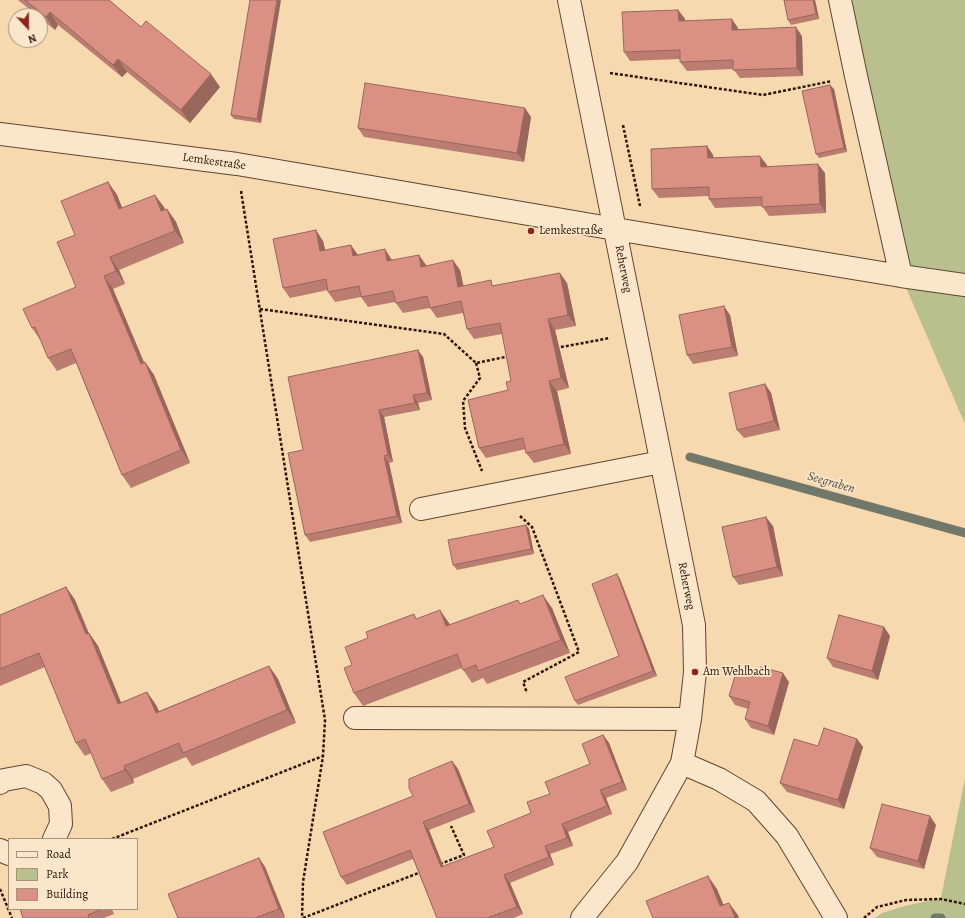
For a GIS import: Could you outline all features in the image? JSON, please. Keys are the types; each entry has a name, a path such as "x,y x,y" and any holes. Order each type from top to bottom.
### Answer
{"street":[{"name":"Reherweg","path":"569,0 694,625 695,672 690,720 682,763 627,862 582,918"},
{"path":"840,0 901,276"},
{"name":"Lemkestraße","path":"0,134 237,164 615,229"},
{"name":"Reherweg","path":"615,229 901,276 965,285"},
{"path":"421,509 661,462"},
{"path":"355,718 690,720"},
{"path":"682,763 719,779 756,801 787,836 836,918"},
{"path":"0,784 4,780 26,776 43,782 51,790 60,806 61,824 54,838"}],"path":[{"path":"584,69 763,95 856,76"},
{"path":"237,164 325,720 323,756 303,882 303,918 428,869"},
{"path":"260,309 444,334 476,363 480,378 463,401 465,428 484,476 498,494 532,527 579,652 523,682 537,719"},
{"path":"552,348 636,333"},
{"path":"476,363 514,356"},
{"path":"115,838 323,756"},
{"path":"435,866 464,855 451,826"},
{"path":"0,889 8,908"},
{"path":"864,918 877,907 906,900 941,898 965,904"}],"green space":[{"path":"840,0 965,0 965,424 901,276"},
{"path":"965,778 965,918 875,918 882,913 905,906 941,898"}],"building":[{"path":"25,0 109,0 141,27 146,21 211,74 181,110 118,59 113,65 50,12 48,14 48,8 35,8"},
{"path":"250,0 277,0 257,119 231,115"},
{"path":"784,0 813,0 816,14 788,20"},
{"path":"678,10 679,21 732,19 732,30 796,27 797,68 733,70 733,60 680,62 680,50 624,52 622,12"},
{"path":"365,83 525,108 517,153 358,128"},
{"path":"830,85 844,148 816,154 802,91"},
{"path":"707,146 708,158 760,156 761,167 818,164 820,204 762,207 762,197 709,199 709,187 652,189 651,149"},
{"path":"108,182 119,209 155,195 161,211 167,209 175,231 110,257 116,271 104,276 141,364 145,362 181,450 122,475 71,349 48,358 35,327 32,328 23,309 76,287 57,242 75,235 61,201"},
{"path":"316,230 320,251 351,245 353,256 385,249 387,261 419,255 421,267 453,260 458,287 491,280 492,286 560,273 568,315 548,319 561,378 549,381 564,444 526,453 523,438 479,448 468,400 508,390 506,382 511,381 500,323 467,329 461,301 430,308 427,296 396,303 393,291 361,297 359,286 328,292 326,279 283,288 273,239"},
{"path":"724,306 732,347 687,355 679,315"},
{"path":"418,350 427,393 413,395 415,403 379,410 388,455 384,456 397,516 305,535 288,453 303,450 288,377"},
{"path":"765,384 774,421 737,430 729,393"},
{"path":"766,517 777,567 733,577 722,527"},
{"path":"526,525 531,549 453,565 448,540"},
{"path":"617,574 653,671 575,701 565,677 619,656 592,584"},
{"path":"66,587 86,634 89,633 118,704 147,692 156,713 269,666 287,710 183,753 179,743 124,766 125,770 102,779 85,739 76,743 39,653 0,669 0,615"},
{"path":"543,595 561,640 478,671 476,665 463,670 457,654 354,693 344,668 352,665 345,647 368,638 366,632 414,614 416,619 440,610 446,626 518,600 520,604"},
{"path":"839,615 884,627 872,671 827,658"},
{"path":"761,667 783,673 768,726 745,719 750,702 729,696 737,669 758,675"},
{"path":"824,728 857,739 838,800 780,783 794,739 818,746"},
{"path":"603,735 622,782 600,790 607,806 562,824 567,838 545,846 549,857 504,875 517,907 487,918 437,918 410,850 341,877 323,832 413,796 409,788 409,779 452,761 469,804 423,822 441,867 494,847 487,831 531,813 527,802 550,794 545,782 590,764 582,744"},
{"path":"882,804 930,816 918,861 870,848"},
{"path":"259,858 279,909 255,918 178,918 168,894"},
{"path":"708,876 720,906 729,903 735,918 653,918 646,901"},
{"path":"20,910 100,910 88,915 89,918 23,918"}],"waterway":[{"name":"Seegraben","path":"690,457 965,533"},
{"path":"935,918 941,918"}],"place":[{"name":"Lemkestraße","path":"531,231"},
{"name":"Am Wehlbach","path":"695,672"}]}
